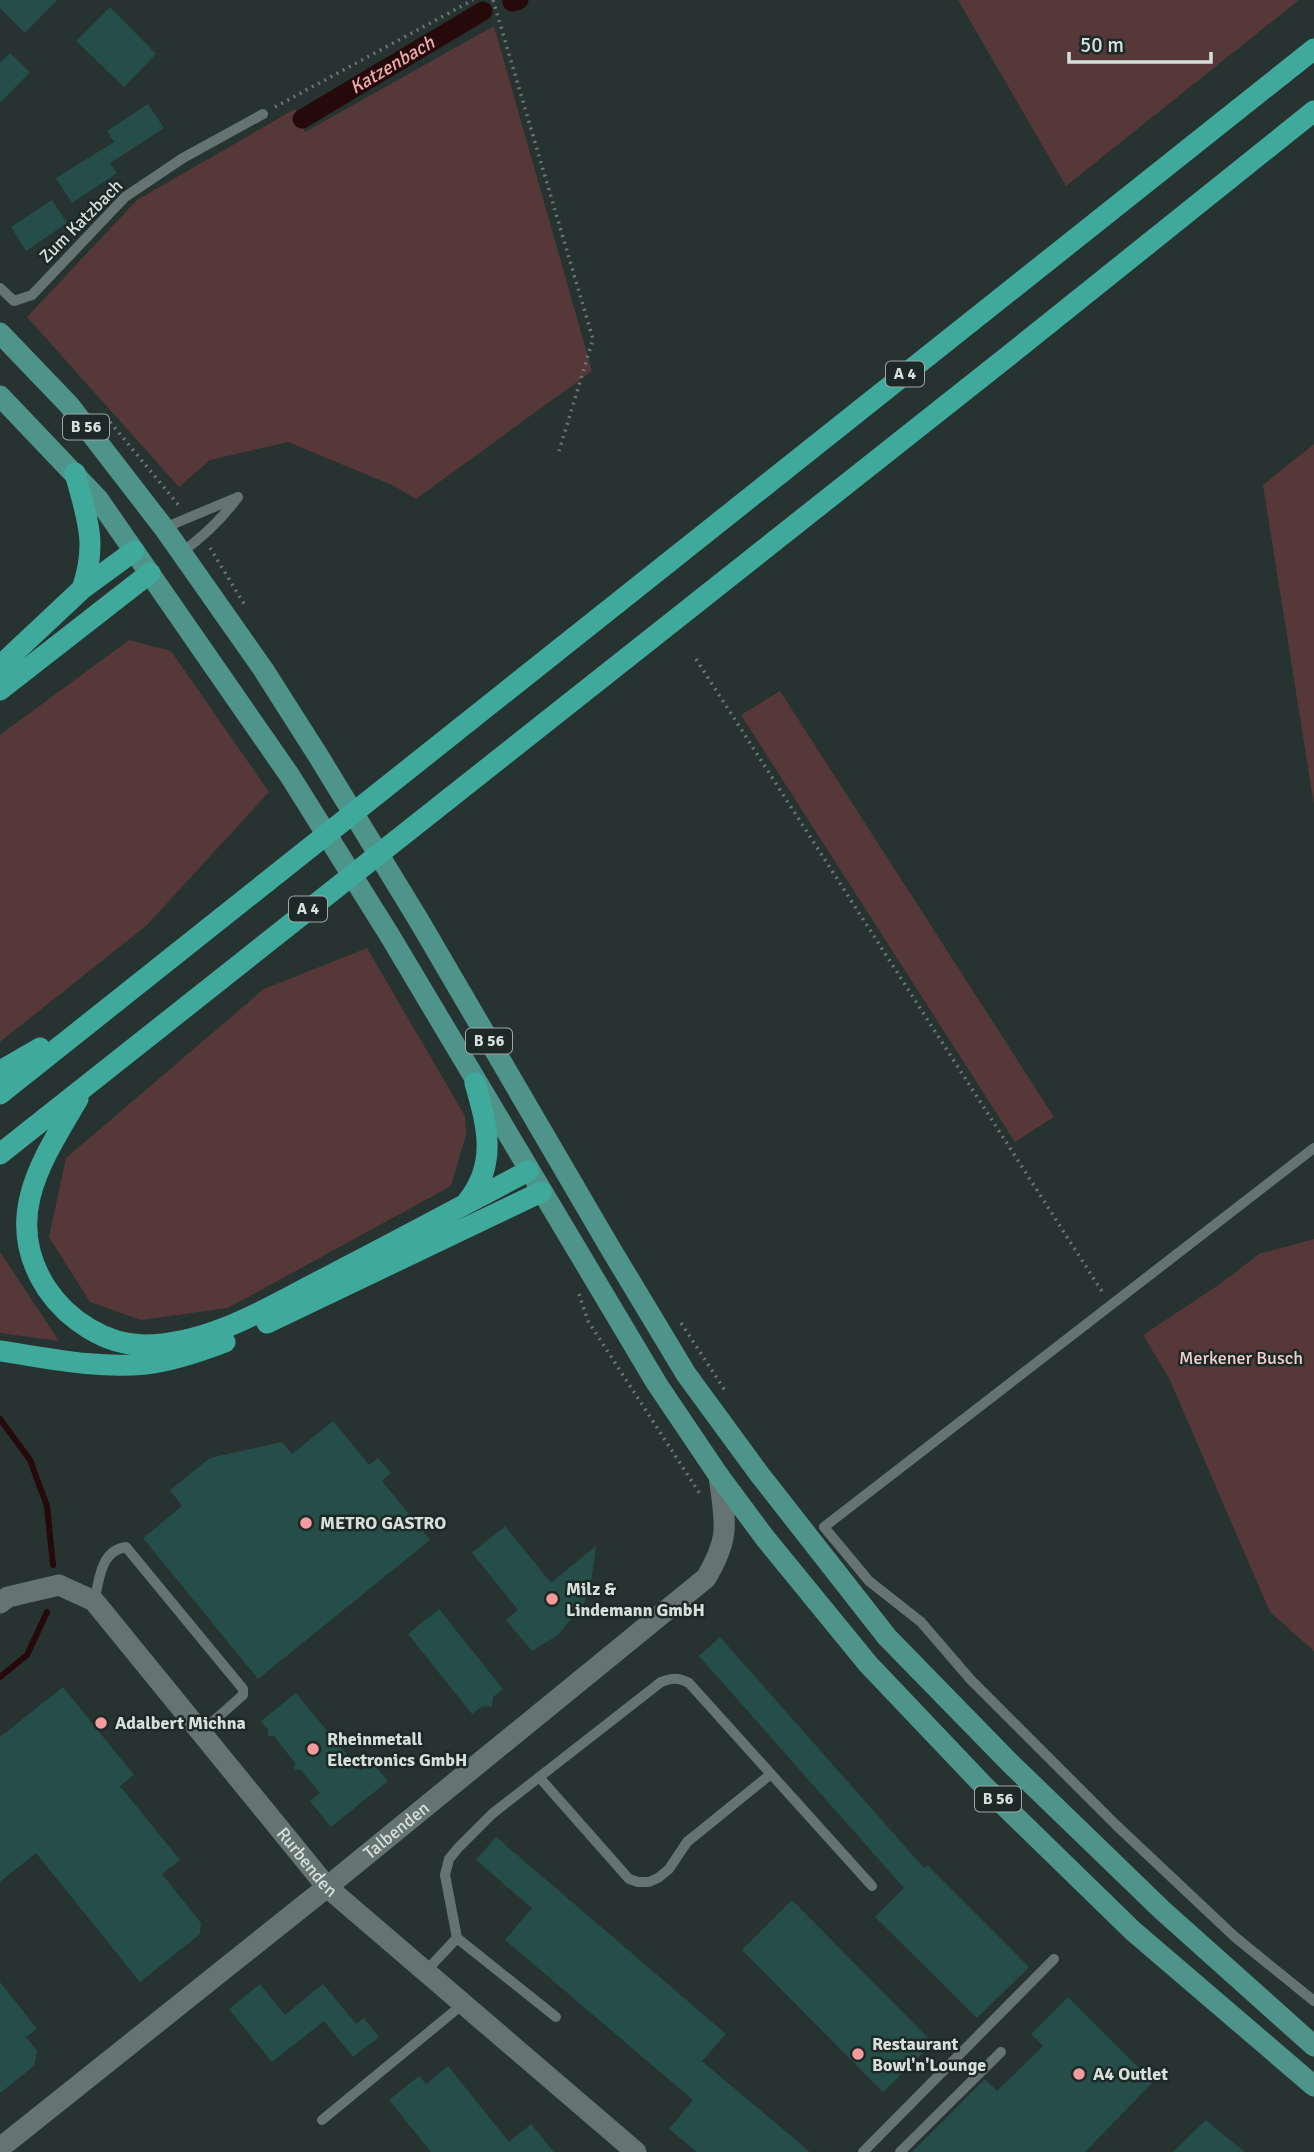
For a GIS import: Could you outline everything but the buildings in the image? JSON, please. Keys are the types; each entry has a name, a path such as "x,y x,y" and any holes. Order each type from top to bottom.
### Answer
{"highway":[{"name":"A 4","path":"0,1094 1314,49"},
{"name":"A 4","path":"0,1154 1314,111"},
{"path":"75,472 91,536 90,567 82,589"},
{"path":"0,666 82,589 134,551"},
{"path":"0,690 150,573"},
{"name":"A 4","path":"0,1071 94,1018"},
{"path":"466,1204 481,1180 488,1151 487,1129 475,1083"},
{"path":"85,1086 33,1180 27,1230 34,1265 52,1297 85,1327 114,1340 142,1345 169,1343 228,1326 528,1171"},
{"path":"0,1351 76,1362 125,1365 162,1362 206,1349 300,1308 541,1192"}],"main road":[{"name":"B 56","path":"0,333 69,405 182,552 263,669 418,919 559,1163 687,1374 760,1475 887,1637 1010,1763 1162,1910 1314,2046"},
{"name":"B 56","path":"0,396 98,499 290,776 390,936 475,1083 657,1384 765,1538 868,1664 983,1785 1133,1931 1314,2087"},
{"path":"134,551 164,528"},
{"path":"150,573 182,552"},
{"path":"528,1171 559,1163"},
{"path":"541,1192 559,1163"}],"street":[{"name":"Talbenden","path":"0,2148 327,1887 706,1578 719,1556 726,1530 719,1476"},
{"name":"Rurbenden","path":"0,1603 8,1597 58,1585 94,1601 327,1887 636,2152"}],"lane":[{"name":"Zum Katzbach","path":"0,288 14,301 32,295 125,197 183,158 263,114"},
{"path":"164,528 238,497 224,516 182,552"},
{"path":"1314,1148 824,1527 869,1581 921,1622 971,1680 1115,1825 1235,1937 1314,2001"},
{"path":"94,1601 106,1556 116,1549 126,1547 243,1689 243,1695 201,1732"},
{"path":"556,2017 457,1938 445,1875 450,1859 492,1814 661,1682 670,1678 680,1678 689,1683 872,1886"},
{"path":"539,1777 629,1879 649,1882 669,1869 687,1842 771,1774"},
{"path":"426,1971 457,1938"},
{"path":"863,2152 1054,1959"},
{"path":"322,2120 464,2004"},
{"path":"900,2152 1000,2052"}],"path":[{"path":"263,114 473,0"},
{"path":"493,0 593,339 559,451"},
{"path":"696,659 1110,1304"},
{"path":"573,1283 588,1321 706,1502"},
{"path":"678,1319 730,1398"}],"green space":[{"path":"958,0 1299,0 1066,186"},
{"path":"494,26 592,371 416,499 394,486 288,442 210,460 179,487 27,317 137,200 295,109 305,132"},
{"path":"1314,444 1314,805 1263,485"},
{"path":"129,640 171,651 269,792 147,925 0,1042 0,735"},
{"path":"780,691 1054,1117 1015,1142 741,715"},
{"path":"367,948 465,1116 466,1135 451,1186 228,1308 141,1320 90,1302 49,1237 66,1158 264,989"},
{"name":"Merkener Busch","path":"1314,1239 1314,1651 1270,1612 1169,1378 1143,1335 1220,1284 1259,1254"},
{"path":"0,1252 59,1341 0,1333"}],"waterway":[{"name":"Katzenbach","path":"512,2 519,0"},
{"name":"Katzenbach","path":"302,119 483,11"},
{"path":"0,1419 30,1460 47,1506 53,1565"},
{"path":"0,1677 27,1655 47,1612"}],"place":[{"name":"METRO GASTRO","path":"306,1523"},
{"name":"Milz & Lindemann GmbH","path":"552,1599"},
{"name":"Adalbert Michna","path":"101,1723"},
{"name":"Rheinmetall Electronics GmbH","path":"313,1749"},
{"name":"Restaurant Bowl'n'Lounge","path":"858,2054"},
{"name":"A4 Outlet","path":"1079,2074"}]}
